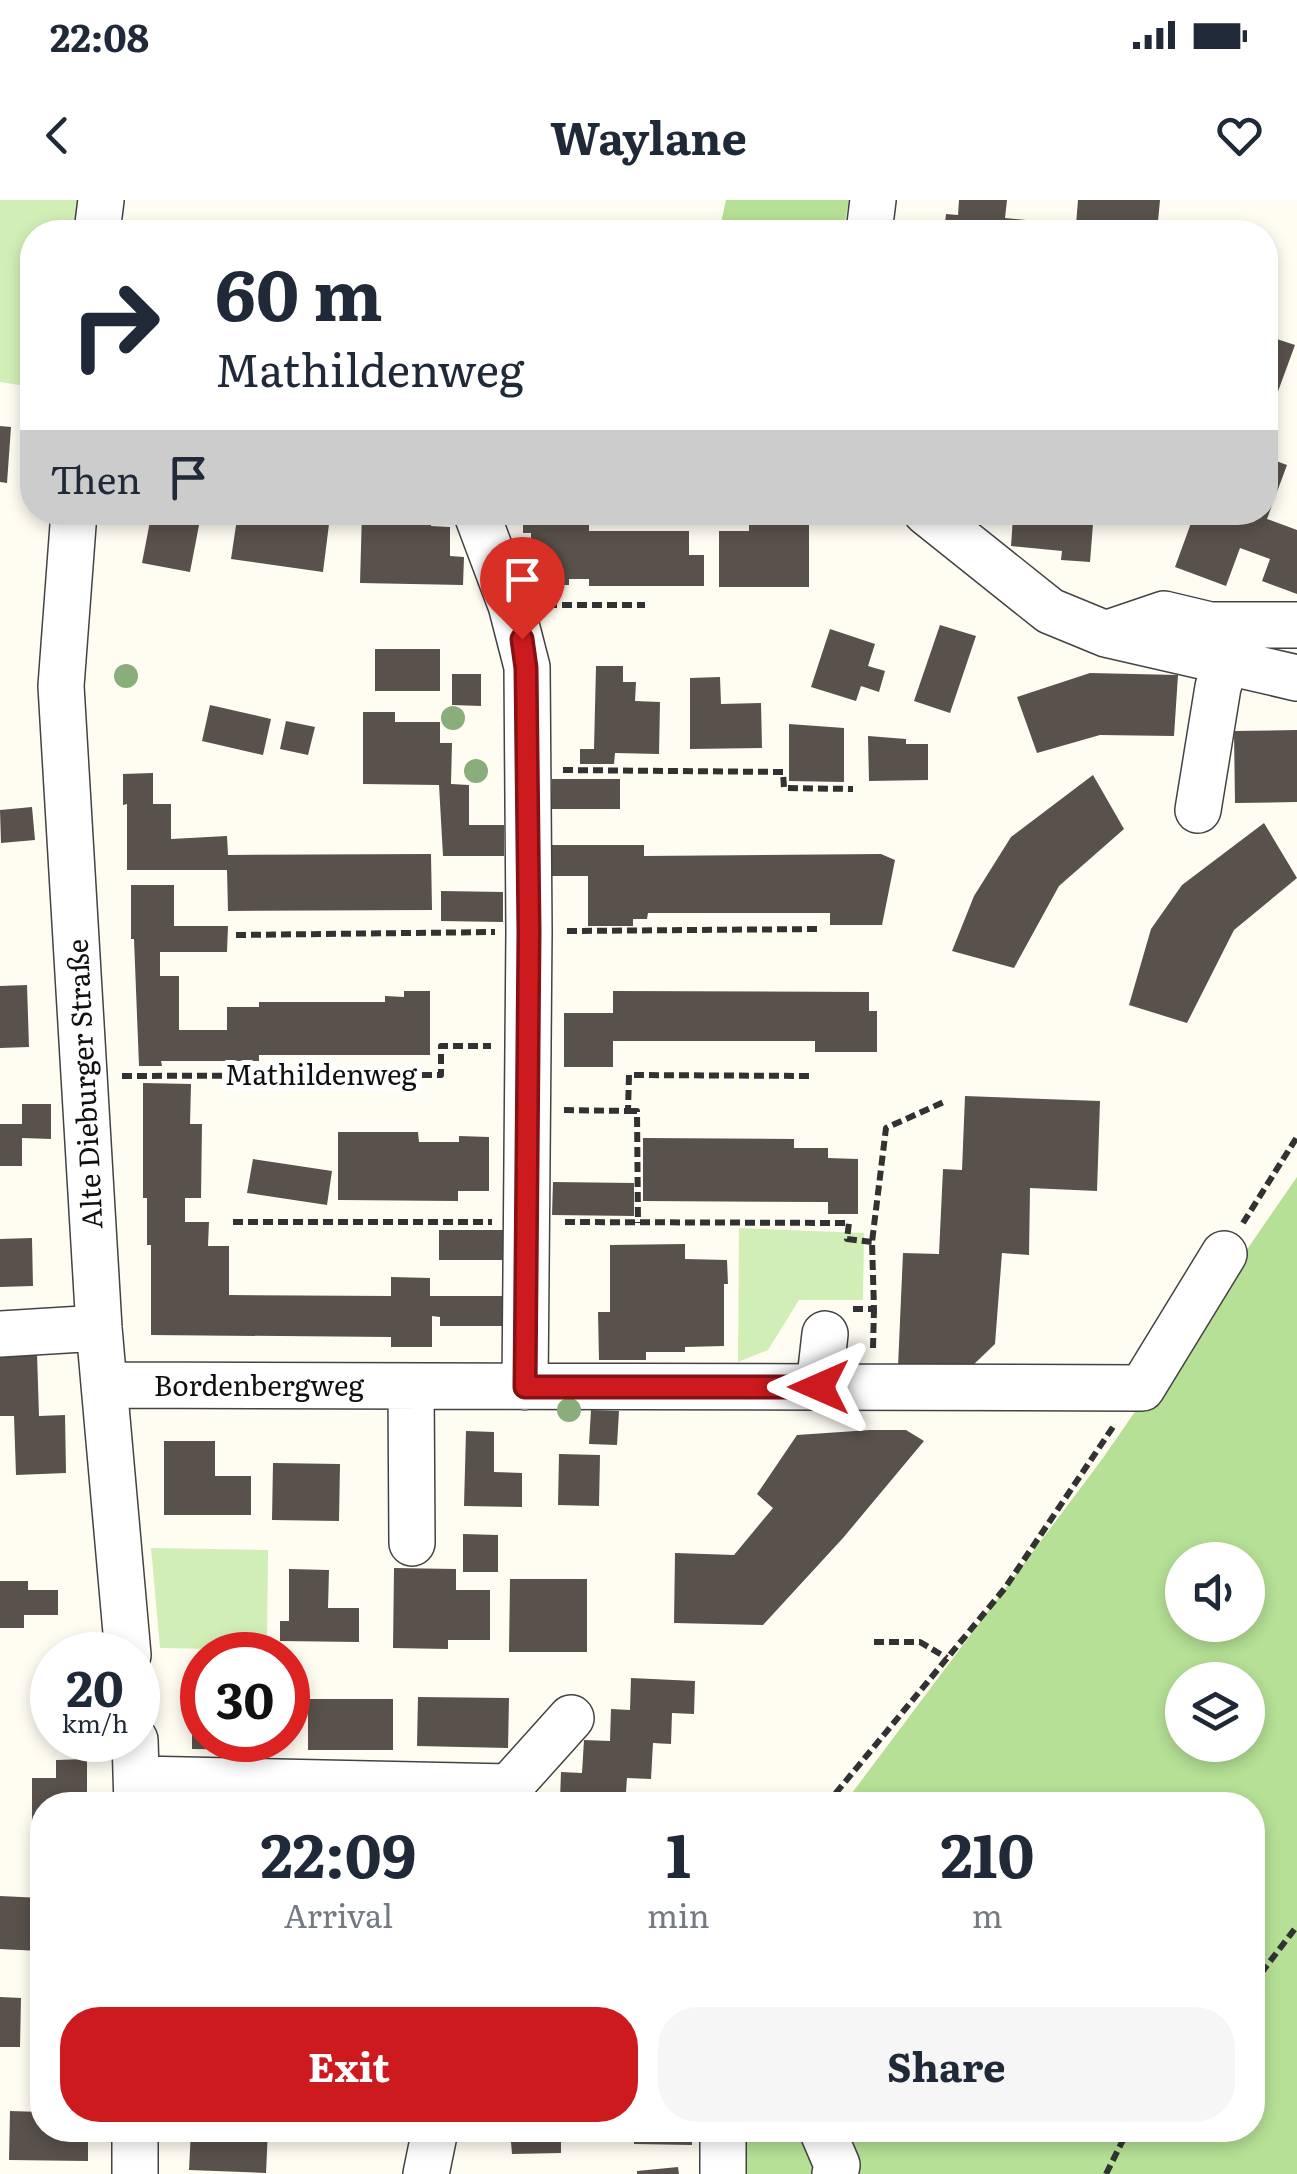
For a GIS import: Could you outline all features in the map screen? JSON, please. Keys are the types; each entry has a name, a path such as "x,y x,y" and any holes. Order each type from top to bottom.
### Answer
{"street":[{"name":"Alte Dieburger Straße","path":"73,525 60,686 99,1328 126,1632"},
{"path":"481,525 511,605 526,668 525,1387"},
{"path":"942,525 1050,611 1106,634 1297,678"},
{"path":"1106,634 1164,614 1210,625 1297,625"},
{"path":"1198,810 1218,688 1227,660"},
{"path":"1142,1388 1224,1254"},
{"path":"0,1334 99,1328"},
{"path":"819,1387 825,1334"},
{"name":"Bordenbergweg","path":"106,1385 1142,1388"},
{"path":"412,1386 412,1543"},
{"path":"511,1792 571,1718"},
{"path":"137,1775 437,1792"},
{"path":"134,2174 135,2142"},
{"path":"426,2174 433,2142"},
{"path":"724,2142 724,2174"},
{"path":"827,2142 837,2165 836,2174"}],"path":[{"path":"511,605 644,605"},
{"path":"526,770 782,772 784,788 853,789"},
{"name":"Mathildenweg","path":"86,1076 441,1074 441,1046 527,1046"},
{"path":"628,1111 629,1075 810,1076"},
{"path":"825,1334 825,1309 874,1310 872,1242 886,1128 946,1101"},
{"path":"528,1110 637,1111 638,1223"},
{"path":"1224,1254 1297,1137"},
{"path":"828,1223 848,1223 847,1239 872,1242"},
{"path":"837,1792 1005,1588 1142,1388"},
{"path":"874,1642 920,1642 946,1658"},
{"path":"1265,1968 1297,1926"},
{"path":"1106,2174 1122,2142"}],"green space":[{"path":"0,200 101,200 98,220 20,220 20,385 0,382"},
{"path":"726,200 849,200 845,220 722,220"},
{"path":"1297,1177 1297,2174 742,2174 742,2142 1265,2142 1265,1792 853,1792 1103,1458"},
{"path":"739,1228 864,1233 863,1300 799,1300 768,1350 738,1362"},
{"path":"151,1548 268,1550 267,1632 180,1632 180,1648 160,1648"}],"building":[{"path":"959,200 1007,200 1005,218 1025,220 945,220 946,214 958,215"},
{"path":"1078,200 1160,200 1158,220 1076,220"},
{"path":"1278,339 1295,345 1278,391"},
{"path":"0,426 11,427 7,483 0,482"},
{"path":"1278,462 1287,465 1278,489"},
{"path":"1278,523 1297,530 1297,594 1262,581 1270,559 1240,548 1226,586 1175,567 1190,525"},
{"path":"149,525 199,525 190,572 142,563"},
{"path":"236,525 329,525 323,572 231,559"},
{"path":"362,525 450,527 450,556 464,557 463,585 360,583"},
{"path":"523,525 589,525 589,531 689,531 689,555 704,555 704,586 589,586 589,579 569,579 569,585 546,585 541,548 531,548 531,533 523,533"},
{"path":"749,525 809,525 809,587 719,587 719,531 749,531"},
{"path":"1012,525 1093,525 1090,562 1061,560 1062,551 1011,546"},
{"path":"940,625 976,636 950,713 914,701"},
{"path":"830,629 875,644 868,666 885,671 879,692 861,686 856,701 811,687"},
{"path":"375,649 440,649 440,691 375,691"},
{"path":"596,666 623,666 623,682 636,682 635,701 660,702 659,754 615,753 614,764 580,764 580,749 594,749"},
{"path":"1090,673 1178,675 1174,736 1100,735 1037,753 1017,697"},
{"path":"452,674 481,674 481,706 452,705"},
{"path":"720,677 721,704 761,703 762,748 690,749 690,678"},
{"path":"210,705 271,719 263,755 202,741"},
{"path":"363,712 395,712 395,722 440,722 440,743 452,743 451,784 469,785 469,825 504,825 504,856 443,856 439,785 363,784"},
{"path":"286,721 315,727 308,755 280,749"},
{"path":"789,724 844,728 844,782 789,781"},
{"path":"1297,730 1297,802 1235,803 1234,731"},
{"path":"868,736 928,744 928,780 869,781"},
{"path":"153,773 153,804 171,804 171,839 227,836 228,855 431,854 432,910 228,911 227,870 127,870 123,774"},
{"path":"1093,775 1124,829 1059,886 1014,968 952,951 974,896 1011,837"},
{"path":"552,779 620,779 620,809 552,809"},
{"path":"32,807 35,840 1,843 0,810"},
{"path":"1264,823 1297,878 1234,930 1187,1023 1129,1005 1151,929 1182,885"},
{"path":"552,845 644,845 644,856 881,854 895,860 882,925 830,925 830,913 648,913 647,919 633,919 633,926 588,926 588,876 552,876"},
{"path":"131,885 174,885 174,926 228,926 227,952 160,952 160,976 179,976 179,1030 227,1030 227,1007 259,1007 259,1002 385,1002 385,996 404,997 404,991 430,991 430,1055 259,1055 259,1061 161,1061 162,1066 139,1066"},
{"path":"441,891 503,892 503,922 441,921"},
{"path":"27,985 29,1047 0,1048 0,986"},
{"path":"613,991 869,992 869,1011 877,1011 877,1052 815,1052 815,1041 613,1041 613,1067 564,1067 564,1013 613,1013"},
{"path":"143,1083 191,1084 190,1124 202,1124 201,1198 185,1198 185,1222 209,1222 208,1246 229,1246 229,1295 391,1296 391,1277 430,1278 430,1296 508,1296 507,1326 440,1326 440,1317 432,1316 432,1347 391,1347 391,1337 151,1335 151,1245 147,1245 147,1198 143,1198"},
{"path":"965,1096 1100,1101 1097,1191 1030,1188 1029,1255 1002,1253 995,1344 971,1367 898,1367 903,1253 939,1254 943,1169 962,1170"},
{"path":"22,1104 51,1104 51,1139 22,1138 22,1166 0,1166 0,1124 22,1124"},
{"path":"338,1132 418,1132 419,1142 459,1142 459,1136 489,1137 489,1191 458,1191 458,1201 338,1200"},
{"path":"643,1138 794,1139 794,1148 828,1148 828,1158 858,1159 858,1214 828,1214 828,1202 643,1201"},
{"path":"253,1159 332,1171 327,1205 247,1193"},
{"path":"553,1182 634,1183 634,1216 552,1215"},
{"path":"439,1230 507,1230 507,1260 439,1260"},
{"path":"32,1238 33,1286 0,1287 0,1239"},
{"path":"685,1244 685,1259 727,1260 724,1346 646,1352 646,1360 599,1360 598,1312 610,1312 610,1245"},
{"path":"0,1353 37,1353 39,1416 65,1415 66,1473 16,1475 14,1416 0,1416"},
{"path":"591,1410 619,1411 617,1445 589,1444"},
{"path":"906,1430 924,1441 763,1625 674,1623 675,1553 734,1555 773,1508 757,1494 797,1435"},
{"path":"466,1431 494,1432 494,1472 522,1473 522,1507 464,1506"},
{"path":"164,1441 215,1441 215,1476 251,1476 251,1515 164,1515"},
{"path":"559,1454 600,1455 599,1506 558,1505"},
{"path":"273,1463 340,1464 339,1521 272,1520"},
{"path":"463,1534 498,1535 498,1572 463,1572"},
{"path":"394,1568 456,1569 456,1590 490,1590 490,1640 448,1640 448,1649 393,1648"},
{"path":"289,1569 329,1570 328,1608 359,1608 359,1642 310,1641 310,1632 280,1632 280,1621 289,1621"},
{"path":"510,1579 587,1579 587,1652 509,1652"},
{"path":"0,1581 28,1581 28,1590 58,1590 58,1615 24,1615 24,1628 0,1628"},
{"path":"631,1678 695,1681 694,1714 672,1713 671,1744 653,1743 651,1779 627,1778 626,1792 560,1792 561,1772 582,1773 584,1740 610,1741 611,1709 630,1710"},
{"path":"418,1697 509,1698 508,1748 417,1746"},
{"path":"310,1699 393,1699 393,1750 310,1750"},
{"path":"56,1762 87,1762 87,1792 32,1792 32,1778 56,1778"},
{"path":"0,1896 30,1897 30,1950 0,1949"},
{"path":"0,1997 21,1998 20,2047 0,2047"},
{"path":"10,2111 30,2112 30,2142 88,2142 88,2161 9,2160"},
{"path":"190,2142 267,2142 266,2173 189,2170"},
{"path":"511,2142 561,2142 561,2153 512,2154"},
{"path":"634,2142 692,2142 692,2145"},
{"path":"678,2167 679,2174 637,2174 637,2171"}],"route":[{"path":"522,639 526,668 529,932 525,1387 819,1387"}]}
